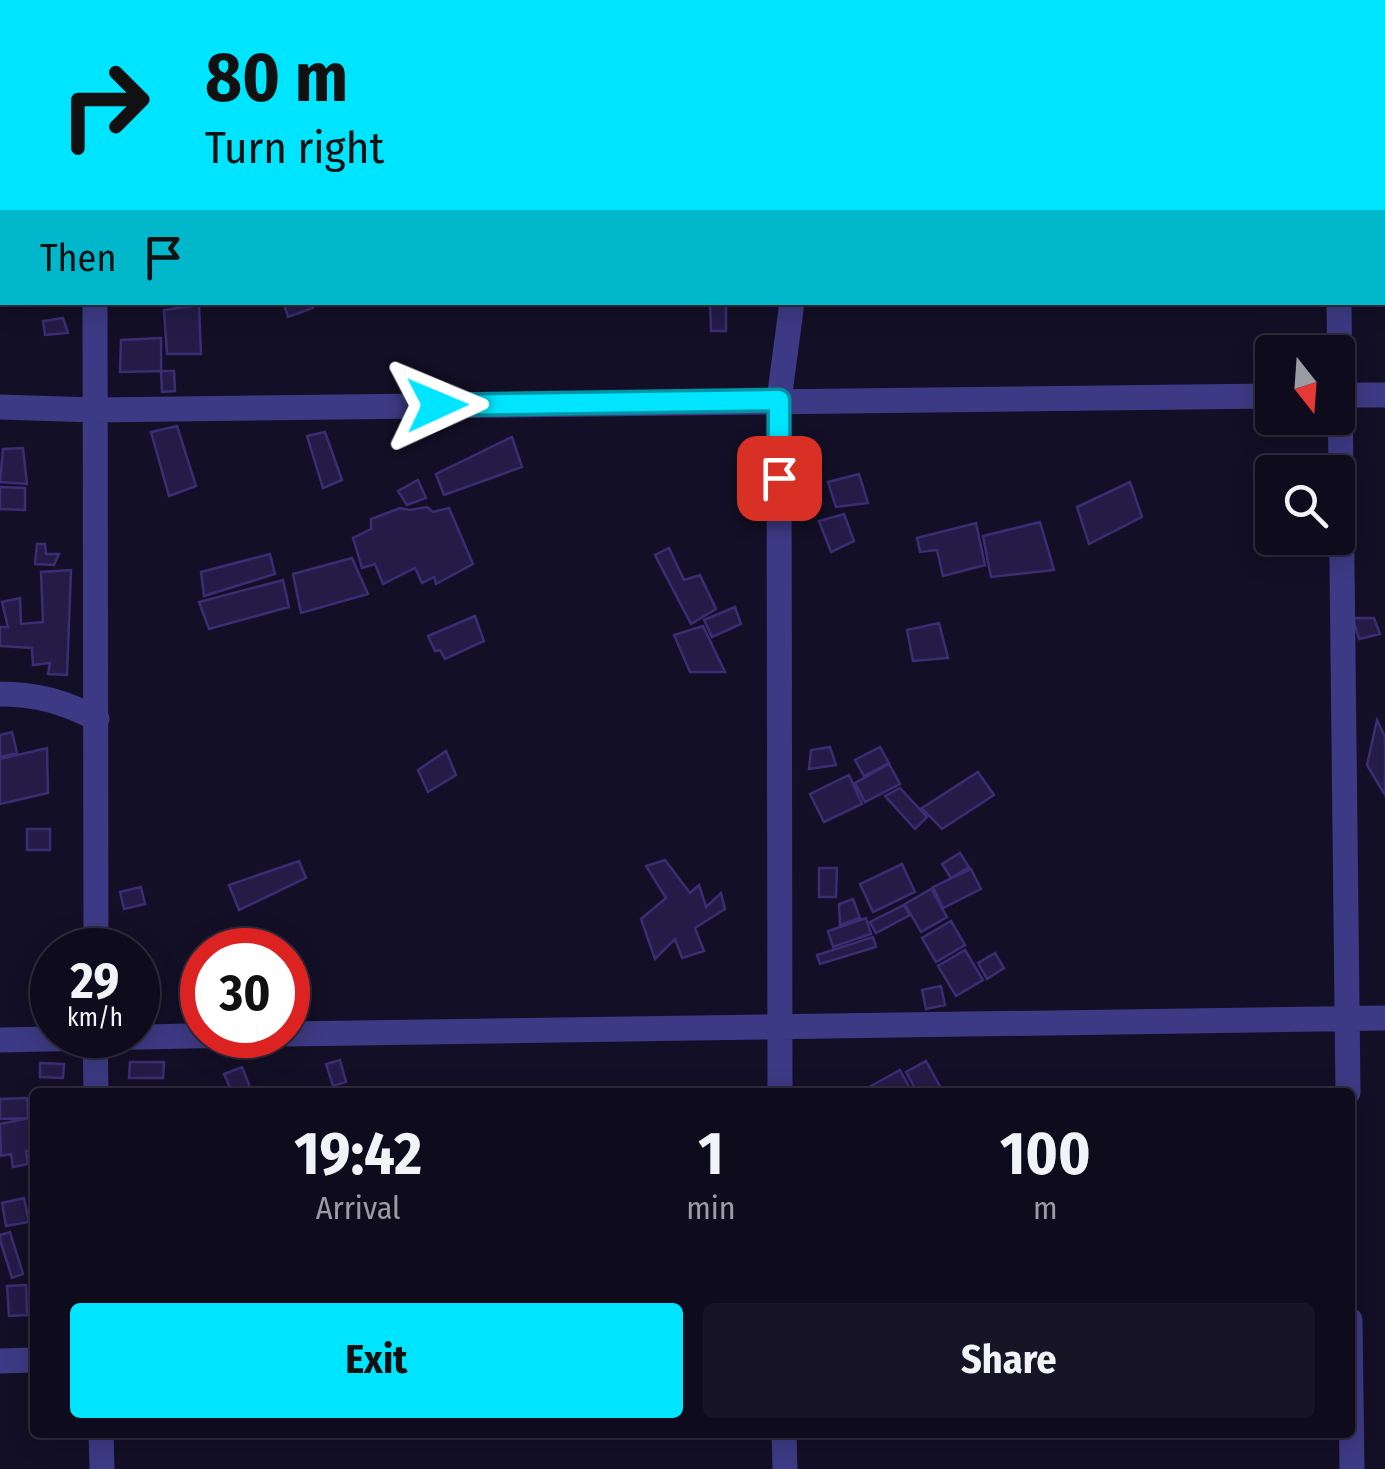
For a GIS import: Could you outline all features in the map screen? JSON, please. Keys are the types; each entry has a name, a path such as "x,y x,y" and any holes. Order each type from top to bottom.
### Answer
{"street":[{"path":"95,305 96,928"},
{"path":"780,1088 779,400 792,305"},
{"path":"1339,305 1339,335"},
{"path":"1355,395 1385,395"},
{"path":"0,408 1255,396"},
{"path":"1340,435 1348,1088"},
{"path":"0,694 31,694 70,705 97,719"},
{"path":"310,1034 1385,1018"},
{"path":"0,1040 30,1039"},
{"path":"95,1058 96,1088"},
{"path":"0,1361 30,1360"},
{"path":"102,1438 102,1469"},
{"path":"784,1438 785,1469"},
{"path":"1352,1438 1352,1469"}],"building":[{"path":"199,305 201,354 167,354 164,310"},
{"path":"284,305 312,305 313,308 288,317"},
{"path":"710,305 726,305 726,331 711,331"},
{"path":"63,318 68,333 45,335 43,321"},
{"path":"161,338 161,371 120,372 121,340"},
{"path":"161,371 174,371 175,391 162,392"},
{"path":"177,426 196,486 169,496 151,432"},
{"path":"325,432 342,480 323,488 307,436"},
{"path":"512,437 522,467 444,495 436,474"},
{"path":"23,448 27,484 0,482 3,449"},
{"path":"859,474 868,503 836,507 828,482"},
{"path":"418,480 426,498 407,505 398,491"},
{"path":"1130,482 1142,517 1089,544 1077,507"},
{"path":"0,487 25,488 25,510 0,509"},
{"path":"427,507 433,512 449,508 473,564 436,584 434,577 422,583 415,568 383,584 375,564 362,568 353,538 371,529 371,519 400,508"},
{"path":"844,514 854,541 831,552 819,521"},
{"path":"1040,522 1054,570 991,577 983,536"},
{"path":"976,523 985,565 943,576 937,550 920,552 917,538"},
{"path":"37,544 45,544 46,554 59,554 54,565 35,564"},
{"path":"669,548 684,580 700,575 716,609 691,624 655,555"},
{"path":"270,554 275,574 204,596 201,572"},
{"path":"352,558 368,594 301,613 293,574"},
{"path":"71,570 67,675 48,674 50,663 33,665 32,648 0,646 0,627 8,627 2,602 20,598 21,624 43,622 41,572"},
{"path":"283,580 289,607 209,629 199,602"},
{"path":"735,607 741,624 712,637 704,620"},
{"path":"475,616 484,641 445,659 440,650 435,651 428,636"},
{"path":"1353,618 1374,618 1380,634 1359,639"},
{"path":"939,623 948,658 913,661 907,630"},
{"path":"703,626 725,672 690,672 674,635"},
{"path":"1377,720 1385,737 1385,795 1367,765"},
{"path":"12,732 17,753 0,757 0,735"},
{"path":"830,747 836,765 809,769 811,750"},
{"path":"880,747 889,763 864,776 855,760"},
{"path":"47,748 48,793 0,804 0,759"},
{"path":"446,751 456,775 428,792 418,770"},
{"path":"889,764 900,784 865,802 855,783"},
{"path":"978,772 994,795 942,829 922,808"},
{"path":"849,775 862,804 824,822 810,794"},
{"path":"900,788 927,817 915,829 885,796"},
{"path":"27,829 50,829 50,850 27,850"},
{"path":"960,853 969,867 951,878 942,864"},
{"path":"665,860 690,893 699,885 706,907 721,893 725,909 695,928 704,951 682,958 675,939 655,959 641,919 666,898 646,866"},
{"path":"299,861 306,878 239,910 229,885"},
{"path":"902,864 915,892 873,912 860,884"},
{"path":"819,868 837,868 836,897 819,897"},
{"path":"971,869 981,889 943,908 933,887"},
{"path":"141,887 145,904 124,909 120,892"},
{"path":"931,889 947,917 921,932 905,904"},
{"path":"853,899 860,918 840,925 839,904"},
{"path":"904,905 910,915 876,933 870,922"},
{"path":"866,918 871,934 833,947 828,931"},
{"path":"951,921 965,945 936,962 922,938"},
{"path":"873,937 876,947 820,964 817,955"},
{"path":"965,950 983,980 956,996 938,966"},
{"path":"995,953 1004,968 987,979 978,963"},
{"path":"941,986 945,1005 926,1009 922,990"},
{"path":"340,1060 346,1082 333,1086 326,1064"},
{"path":"926,1061 941,1088 915,1088 906,1072"},
{"path":"130,1062 164,1062 163,1078 129,1078"},
{"path":"40,1063 64,1064 63,1078 40,1077"},
{"path":"242,1067 250,1088 230,1088 224,1074"},
{"path":"900,1070 910,1088 872,1088"},
{"path":"27,1098 28,1118 0,1119 0,1099"},
{"path":"30,1118 28,1164 13,1167 11,1154 1,1156 0,1124"},
{"path":"24,1198 29,1222 6,1226 2,1203"},
{"path":"10,1232 23,1274 12,1278 0,1240 0,1235"},
{"path":"26,1285 27,1315 9,1316 7,1286"}],"route":[{"path":"437,405 779,400 779,478"}]}
